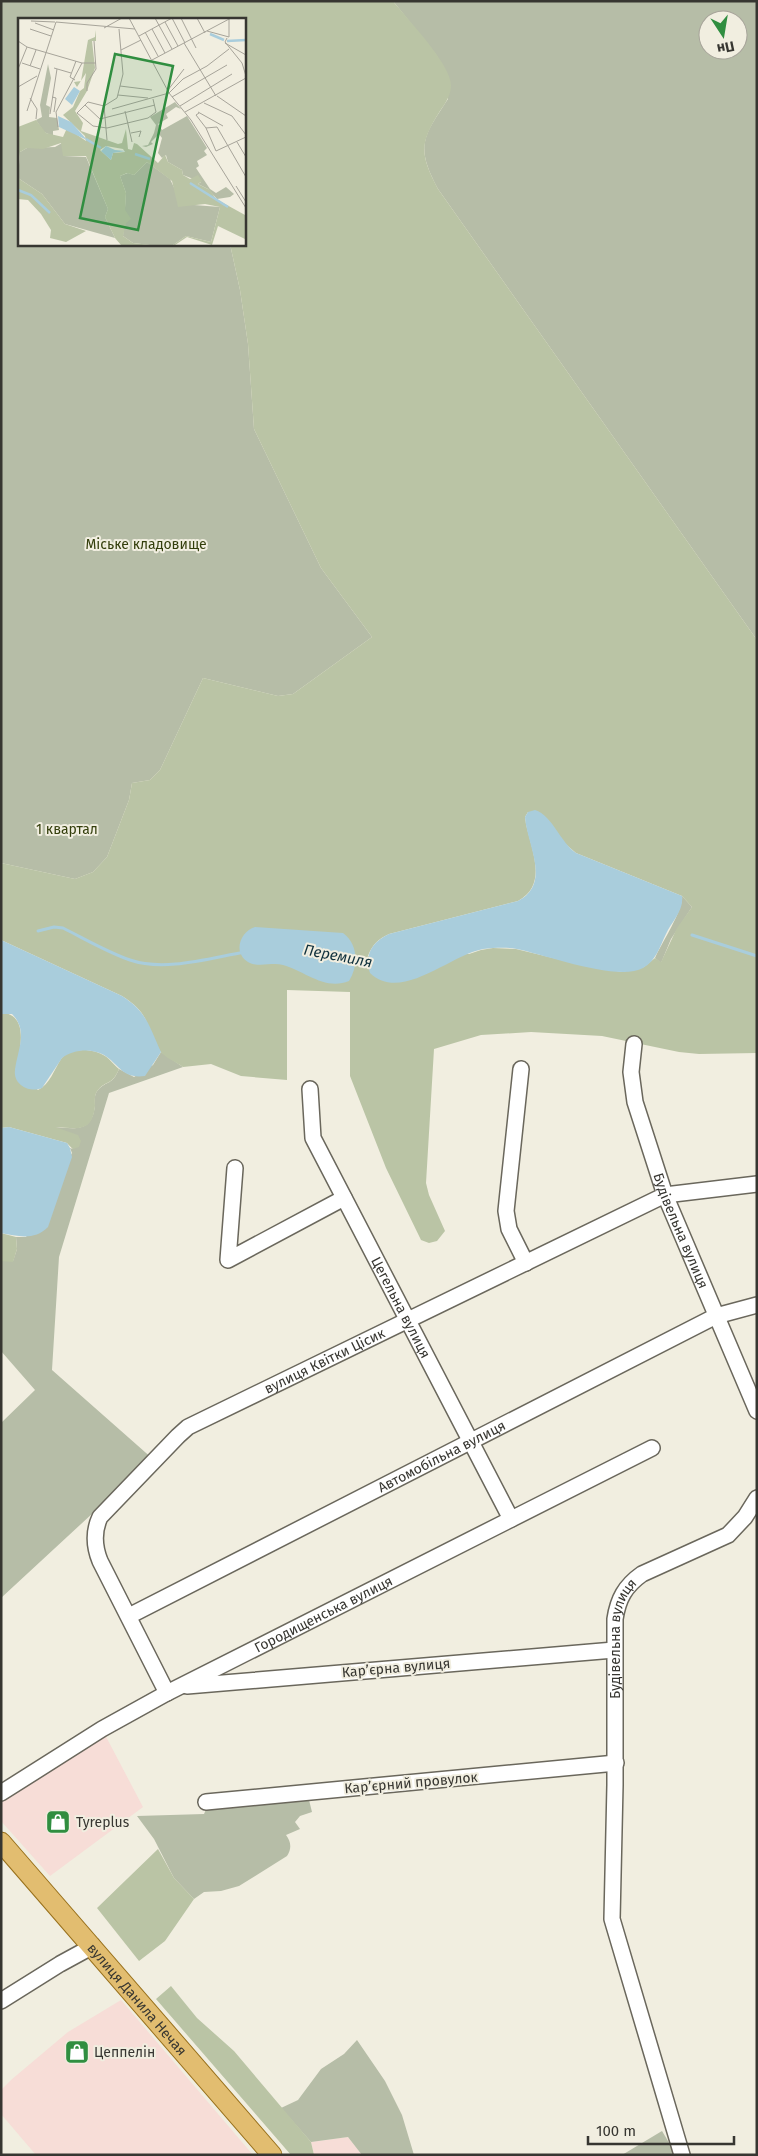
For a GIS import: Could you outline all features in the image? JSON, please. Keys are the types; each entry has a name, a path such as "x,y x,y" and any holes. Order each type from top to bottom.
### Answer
{"main road":[{"name":"вулиця Данила Нечая","path":"2,1844 93,1946 272,2155"}],"street":[{"name":"Будівельна вулиця","path":"634,1044 631,1072 635,1102 665,1195 757,1411"},
{"path":"522,1069 506,1211 509,1229 526,1263"},
{"name":"Цегельна вулиця","path":"310,1089 313,1138 511,1519"},
{"path":"235,1168 228,1260 344,1198"},
{"name":"вулиця Квітки Цісик","path":"173,1690 129,1616 100,1560 96,1548 95,1532 100,1518 154,1460 188,1427 665,1195 757,1184"},
{"name":"Автомобільна вулиця","path":"129,1616 716,1316 757,1305"},
{"name":"Городищенська вулиця","path":"1,1793 102,1730 173,1690 652,1448"},
{"name":"Будівельна вулиця","path":"682,2155 612,1919 616,1763 614,1650 617,1605 621,1596 633,1581 642,1574 728,1535 745,1517 757,1498"},
{"name":"Карʼєрна вулиця","path":"173,1690 614,1650"},
{"name":"Карʼєрний провулок","path":"206,1802 616,1763"},
{"path":"1,2001 93,1946"}],"shaded area":[{"path":"102,1729 143,1807 50,1876 1,1821 1,1793"},
{"path":"121,2000 253,2155 36,2155 1,2114 1,2090 11,2080 68,2032"},
{"path":"348,2137 362,2155 314,2155 311,2142"}],"green space":[{"name":"Міське кладовище","path":"1,1 170,1 170,18 18,18 18,245 230,245 240,290 248,344 254,429 321,568 372,637 293,694 278,696 203,678 160,770 150,780 132,783 129,800 107,857 93,872 75,879 1,863"},
{"path":"170,1 393,1 437,55 449,77 450,93 428,132 424,149 428,167 438,189 757,640 757,1053 699,1054 679,1052 602,1036 531,1032 481,1035 434,1049 426,1183 429,1195 445,1231 437,1241 429,1243 421,1240 386,1168 350,1076 350,992 287,990 287,1080 241,1076 211,1064 183,1067 160,1051 143,1015 132,1003 122,996 1,940 1,863 75,879 93,872 107,857 129,800 132,783 150,780 160,770 203,678 278,696 293,694 372,637 321,568 254,429 248,344 240,290 230,245 245,245 245,18 170,18","holes":["528,812 576,853 682,896 692,907 677,928 661,962 655,958 644,967 622,972 582,965 516,949 493,948 469,954 368,956 376,943 389,934 518,901 527,894 533,886 536,867 526,824 525,817"]},
{"path":"393,1 757,1 757,640 438,189 426,162 425,142 433,123 448,99 437,56"},
{"path":"682,896 692,907 671,939 661,963 655,958 676,918 682,902"},
{"path":"5,1013 13,1016 18,1022 20,1029 20,1047 15,1072 38,1090 49,1080 61,1059 70,1052 88,1050 100,1053 119,1069 114,1078 97,1092 93,1115 87,1125 77,1128 55,1127 78,1135 81,1141 79,1147 73,1149 67,1143 9,1127 1,1128 1,1014"},
{"path":"161,1052 183,1067 109,1093 59,1257 52,1370 154,1460 100,1517 94,1512 1,1598 1,1423 35,1390 1,1351 1,1261 13,1261 17,1249 16,1237 26,1237 72,1153 70,1148 73,1149 52,1127 75,1128 86,1125 93,1114 95,1095 101,1087 112,1080 119,1069 134,1077 153,1065"},
{"path":"1,1233 16,1237 17,1249 13,1262 1,1261"},
{"path":"308,1796 312,1812 300,1816 295,1822 300,1829 286,1835 290,1845 287,1856 239,1886 221,1891 204,1892 194,1899 174,1878 154,1839 137,1816 204,1814 207,1807"},
{"path":"158,1849 174,1878 194,1899 165,1941 139,1961 97,1908"},
{"path":"171,1986 197,2018 234,2051 311,2142 314,2155 291,2155 156,1999"},
{"path":"357,2040 385,2081 402,2115 414,2155 362,2155 348,2137 311,2142 281,2108 298,2100 321,2069 344,2054"},
{"path":"662,2131 674,2155 622,2155"}],"water":[{"path":"535,810 552,823 565,842 576,853 682,896 679,911 657,953 647,965 632,971 617,972 582,966 517,949 496,948 470,953 426,974 396,983 382,981 370,973 368,966 369,955 374,945 383,937 518,901 528,893 534,884 536,874 525,817 528,812"},
{"path":"255,927 343,933 352,943 355,955 354,968 349,981 332,984 283,965 256,965 248,962 240,953 240,942 250,929"},
{"path":"1,940 122,996 137,1008 150,1027 161,1052 145,1076 126,1073 104,1055 94,1051 83,1050 62,1058 42,1088 32,1089 20,1084 15,1075 15,1070 21,1041 20,1027 12,1014 1,1014"},
{"path":"9,1127 67,1143 72,1157 48,1227 31,1236 1,1233 1,1128"}],"waterway":[{"name":"Перемиля","path":"38,931 54,927 63,928 130,960 158,965 188,963 245,952"},
{"name":"Перемиля","path":"692,935 757,956"},
{"name":"Перемиля","path":"352,959 370,963"}],"place":[{"name":"Tyreplus","path":"58,1822"},
{"name":"Цеппелін","path":"77,2052"}],"park label":[{"name":"1 квартал","path":"67,829"}]}
